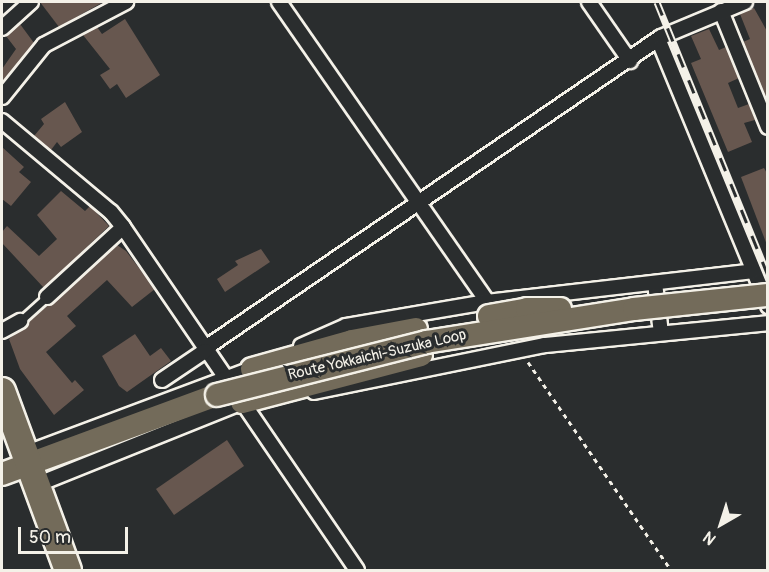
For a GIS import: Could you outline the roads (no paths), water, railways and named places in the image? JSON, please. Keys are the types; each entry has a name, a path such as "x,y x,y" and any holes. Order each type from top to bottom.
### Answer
{"highway":[{"path":"2,391 68,570"}],"main road":[{"name":"Route Yokkaichi-Suzuka Loop","path":"2,474 29,468 221,385 426,342 634,309 768,295"},
{"path":"252,369 416,329 527,309 634,309"},
{"path":"242,402 421,355 562,332 634,309"}],"street":[{"path":"2,25 30,2"},
{"path":"2,97 44,45 111,4 126,2"},
{"path":"279,2 520,350"},
{"path":"589,2 630,61"},
{"path":"162,380 417,204 630,61 669,32 746,2"},
{"path":"721,11 764,109 768,127"},
{"path":"659,41 768,306"},
{"path":"2,121 111,212 123,227 205,350 221,385 242,402 357,570"},
{"path":"47,297 123,227"},
{"path":"221,385 346,326 487,302 753,271"},
{"path":"655,284 661,333"},
{"path":"2,331 20,321"},
{"path":"290,389 334,390 520,350 768,323"},
{"path":"29,468 242,402"}],"lane":[{"path":"20,321 47,297"}],"railway":[{"path":"657,2 768,276"}]}
